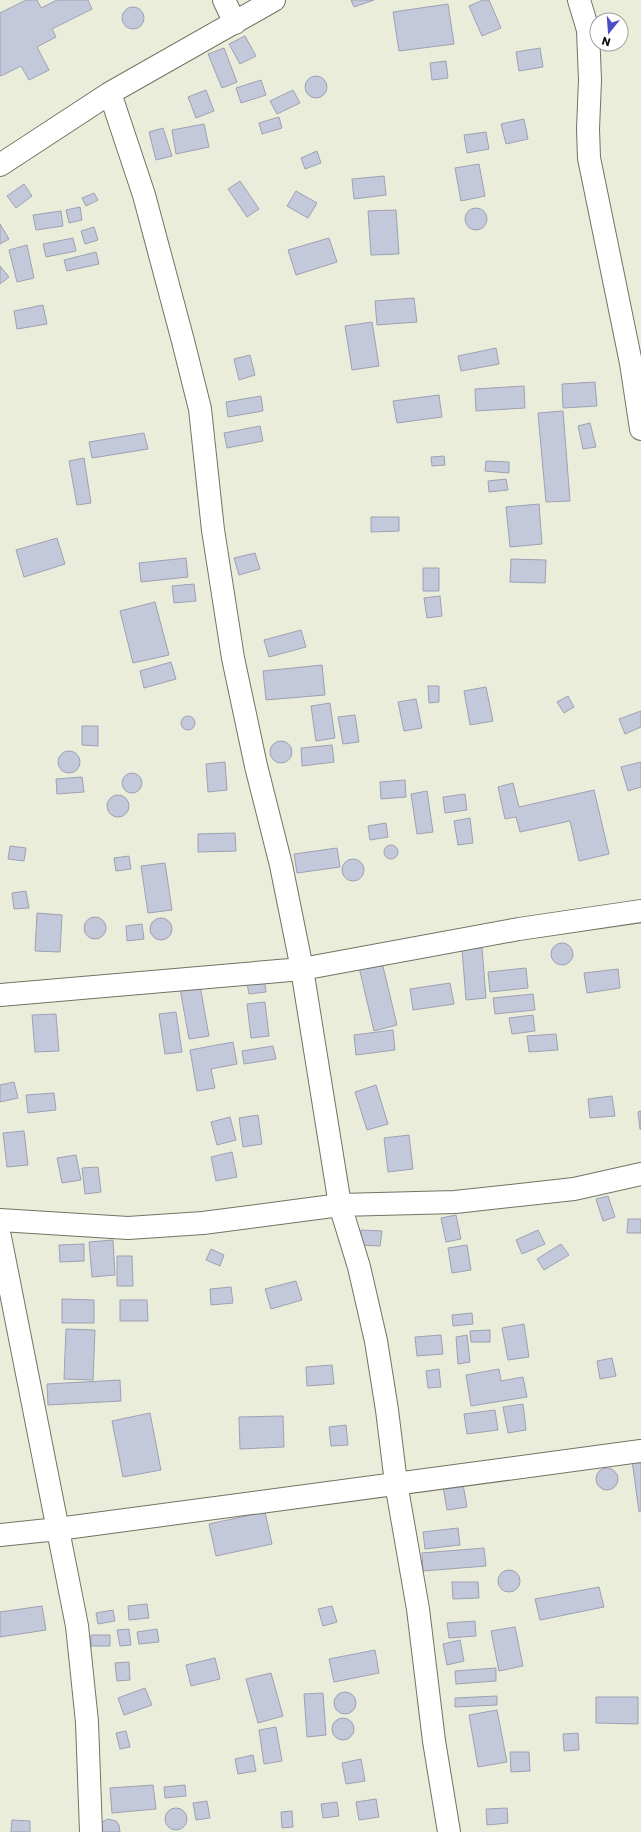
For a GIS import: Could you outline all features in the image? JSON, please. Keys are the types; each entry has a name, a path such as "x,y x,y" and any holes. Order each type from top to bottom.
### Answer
{"street":[{"path":"224,0 235,22"},
{"path":"0,165 110,93 274,0"},
{"path":"579,0 588,30 590,80 588,129 589,158 631,363 641,429"},
{"path":"110,93 144,195 200,409 213,530 233,658 256,766 281,865 302,969 340,1205 359,1267 376,1341 387,1410 396,1484 418,1609 434,1741 448,1832"},
{"path":"0,995 302,969 519,929 641,911"},
{"path":"0,1220 128,1228 204,1223 340,1205 463,1201 574,1189 641,1174"},
{"path":"0,1237 77,1626 87,1722 91,1832"},
{"path":"0,1536 641,1451"}],"building":[{"path":"26,0 37,0 41,8 57,0 88,0 92,9 52,29 56,37 37,47 49,70 29,80 21,66 1,76 0,75 0,13"},
{"path":"351,0 374,0 354,7"},
{"path":"483,0 489,0 501,28 482,36 469,6"},
{"path":"448,4 454,44 399,51 393,12"},
{"path":"133,7 141,10 144,18 141,26 133,29 125,26 122,18 125,10"},
{"path":"245,36 256,56 240,64 229,44"},
{"path":"224,48 237,82 222,88 208,54"},
{"path":"540,48 543,67 519,71 516,52"},
{"path":"446,61 448,78 432,80 430,63"},
{"path":"316,76 324,79 327,87 324,95 316,98 308,95 305,87 308,79"},
{"path":"261,80 266,95 241,103 236,88"},
{"path":"206,90 214,111 196,118 188,97"},
{"path":"293,90 300,103 277,114 270,101"},
{"path":"279,117 282,128 262,134 259,123"},
{"path":"524,119 528,139 506,144 501,124"},
{"path":"204,124 209,147 176,154 172,130"},
{"path":"163,128 172,156 156,160 149,132"},
{"path":"486,132 489,149 467,153 464,135"},
{"path":"317,151 321,163 305,169 301,158"},
{"path":"479,164 485,196 461,201 455,168"},
{"path":"384,176 386,195 354,199 352,179"},
{"path":"240,181 259,209 247,217 228,189"},
{"path":"24,184 32,196 16,208 7,196"},
{"path":"296,191 317,203 308,218 287,206"},
{"path":"94,193 98,200 86,206 82,198"},
{"path":"80,207 82,220 69,223 66,210"},
{"path":"476,208 484,211 487,219 484,227 476,230 468,227 465,219 468,211"},
{"path":"396,210 399,254 371,255 368,211"},
{"path":"61,211 63,226 36,230 33,215"},
{"path":"0,224 9,239 0,244"},
{"path":"94,227 98,240 85,244 81,231"},
{"path":"73,238 76,251 46,257 43,244"},
{"path":"329,238 337,262 296,275 288,250"},
{"path":"27,245 34,278 17,282 9,250"},
{"path":"96,252 99,264 67,271 64,260"},
{"path":"0,266 9,277 0,284"},
{"path":"414,298 417,322 377,325 375,301"},
{"path":"43,305 47,324 17,329 14,311"},
{"path":"372,322 379,366 352,370 345,326"},
{"path":"496,348 499,364 461,371 458,356"},
{"path":"250,355 255,375 239,380 234,359"},
{"path":"595,382 597,406 563,408 562,384"},
{"path":"524,386 525,408 476,411 475,389"},
{"path":"439,395 442,417 397,423 393,401"},
{"path":"261,396 263,411 228,417 226,402"},
{"path":"563,411 570,501 546,502 538,413"},
{"path":"590,423 596,447 583,449 578,426"},
{"path":"260,426 263,441 227,448 224,433"},
{"path":"144,433 148,449 92,458 89,442"},
{"path":"444,456 445,465 432,466 431,457"},
{"path":"84,458 91,503 77,505 69,461"},
{"path":"486,461 509,462 509,473 485,471"},
{"path":"506,479 508,490 489,492 488,481"},
{"path":"539,504 542,544 510,547 506,507"},
{"path":"371,517 399,517 399,531 371,532"},
{"path":"57,538 65,564 24,577 16,550"},
{"path":"255,553 260,569 239,575 234,558"},
{"path":"186,558 188,577 141,582 139,563"},
{"path":"511,559 546,560 545,583 510,582"},
{"path":"423,568 439,568 439,591 423,591"},
{"path":"194,584 196,601 174,603 172,586"},
{"path":"440,596 442,616 427,618 424,598"},
{"path":"155,602 169,655 133,663 120,611"},
{"path":"301,630 306,647 269,657 264,640"},
{"path":"171,662 176,679 144,688 140,671"},
{"path":"322,665 325,695 266,700 263,671"},
{"path":"428,686 439,686 439,702 429,703"},
{"path":"486,687 493,721 470,725 464,691"},
{"path":"568,696 574,707 564,713 557,702"},
{"path":"416,699 422,728 404,731 398,702"},
{"path":"330,703 335,738 316,741 311,706"},
{"path":"641,711 641,727 625,734 619,719"},
{"path":"355,715 359,742 343,744 338,717"},
{"path":"188,716 193,718 195,723 193,728 188,730 183,728 181,723 183,718"},
{"path":"82,726 98,726 98,746 82,745"},
{"path":"281,741 289,744 292,752 289,760 281,763 273,760 270,752 273,744"},
{"path":"332,745 334,762 302,766 301,748"},
{"path":"69,751 77,754 80,762 77,770 69,773 61,770 58,762 61,754"},
{"path":"225,762 227,790 208,792 206,764"},
{"path":"641,762 641,787 628,791 621,767"},
{"path":"132,773 139,776 142,783 139,790 132,793 125,790 122,783 125,776"},
{"path":"82,777 84,792 57,794 56,779"},
{"path":"405,780 406,797 381,799 380,782"},
{"path":"513,783 519,807 594,790 609,854 579,861 570,821 520,832 516,817 505,819 498,787"},
{"path":"427,791 433,832 417,834 411,794"},
{"path":"465,794 467,810 445,813 443,797"},
{"path":"118,795 126,798 129,806 126,814 118,817 110,814 107,806 110,798"},
{"path":"470,818 473,843 458,845 454,821"},
{"path":"386,823 388,837 370,840 368,826"},
{"path":"235,833 236,851 198,852 198,834"},
{"path":"388,845 394,845 398,849 398,855 394,859 388,859 384,855 384,849"},
{"path":"10,846 26,848 24,861 8,859"},
{"path":"337,848 340,867 297,873 294,854"},
{"path":"129,856 131,869 116,871 114,858"},
{"path":"353,859 361,862 364,870 361,878 353,881 345,878 342,870 345,862"},
{"path":"165,863 172,910 148,913 141,866"},
{"path":"26,891 29,908 14,909 12,893"},
{"path":"37,913 62,915 60,952 35,951"},
{"path":"95,917 103,920 106,928 103,936 95,939 87,936 84,928 87,920"},
{"path":"161,918 169,921 172,929 169,937 161,940 153,937 150,929 153,921"},
{"path":"142,924 144,939 127,941 126,926"},
{"path":"562,943 570,946 573,954 570,962 562,965 554,962 551,954 554,946"},
{"path":"482,948 486,998 466,1000 462,949"},
{"path":"381,958 397,1025 374,1031 358,963"},
{"path":"526,968 528,988 490,992 488,972"},
{"path":"618,969 620,988 587,993 584,973"},
{"path":"264,975 266,992 249,994 246,978"},
{"path":"199,980 209,1036 189,1039 179,983"},
{"path":"450,983 454,1004 413,1010 410,989"},
{"path":"533,994 535,1010 495,1014 493,998"},
{"path":"265,1002 269,1036 251,1038 247,1004"},
{"path":"176,1012 182,1052 165,1054 159,1014"},
{"path":"56,1014 59,1051 35,1052 32,1015"},
{"path":"533,1015 535,1031 512,1034 509,1018"},
{"path":"393,1030 395,1050 356,1055 354,1035"},
{"path":"556,1034 558,1050 529,1052 527,1036"},
{"path":"233,1042 237,1064 211,1069 215,1088 197,1091 190,1050"},
{"path":"273,1046 276,1059 244,1064 242,1051"},
{"path":"14,1082 18,1098 0,1102 0,1085"},
{"path":"376,1085 388,1124 367,1130 355,1092"},
{"path":"54,1093 56,1110 28,1113 26,1095"},
{"path":"612,1096 615,1116 590,1118 588,1099"},
{"path":"641,1111 641,1129 640,1129 638,1112"},
{"path":"258,1115 262,1144 243,1147 239,1118"},
{"path":"230,1117 236,1140 217,1145 211,1122"},
{"path":"24,1131 28,1165 7,1167 3,1133"},
{"path":"409,1135 413,1169 388,1172 384,1138"},
{"path":"232,1152 237,1177 216,1181 211,1157"},
{"path":"76,1155 81,1180 62,1183 57,1158"},
{"path":"98,1167 101,1192 85,1194 82,1168"},
{"path":"608,1196 615,1217 603,1221 596,1199"},
{"path":"456,1215 461,1239 446,1242 441,1218"},
{"path":"628,1219 641,1219 641,1233 627,1233"},
{"path":"361,1230 382,1231 380,1246 360,1245"},
{"path":"538,1230 545,1244 522,1254 516,1240"},
{"path":"113,1240 115,1275 92,1277 89,1242"},
{"path":"84,1244 84,1261 60,1262 59,1245"},
{"path":"561,1244 569,1255 544,1270 537,1259"},
{"path":"467,1245 471,1270 452,1273 448,1248"},
{"path":"211,1249 224,1255 220,1266 206,1260"},
{"path":"117,1256 132,1256 133,1286 117,1286"},
{"path":"296,1281 302,1300 271,1309 265,1289"},
{"path":"231,1287 233,1303 211,1305 210,1289"},
{"path":"62,1299 94,1300 94,1323 62,1323"},
{"path":"120,1300 147,1300 148,1321 120,1321"},
{"path":"472,1313 473,1324 453,1326 452,1315"},
{"path":"524,1324 529,1357 508,1360 502,1328"},
{"path":"66,1329 95,1330 93,1380 64,1379"},
{"path":"490,1330 490,1342 471,1342 470,1331"},
{"path":"441,1335 443,1354 417,1356 415,1337"},
{"path":"467,1335 470,1362 458,1364 456,1337"},
{"path":"612,1358 616,1376 600,1379 597,1361"},
{"path":"332,1365 334,1384 307,1386 306,1367"},
{"path":"439,1369 441,1387 428,1388 426,1371"},
{"path":"499,1369 501,1381 523,1377 527,1397 471,1406 466,1375"},
{"path":"120,1380 121,1401 48,1405 47,1384"},
{"path":"523,1404 526,1430 508,1433 503,1407"},
{"path":"495,1410 498,1430 467,1434 464,1414"},
{"path":"150,1413 161,1470 123,1477 112,1421"},
{"path":"283,1416 284,1447 240,1449 239,1417"},
{"path":"346,1425 348,1445 331,1446 329,1427"},
{"path":"641,1459 641,1511 639,1512 632,1460"},
{"path":"607,1468 615,1471 618,1479 615,1487 607,1490 599,1487 596,1479 599,1471"},
{"path":"462,1478 467,1507 447,1510 442,1481"},
{"path":"265,1512 272,1544 216,1556 209,1524"},
{"path":"458,1528 460,1545 425,1549 423,1532"},
{"path":"484,1548 486,1566 423,1571 422,1553"},
{"path":"509,1570 517,1573 520,1581 517,1589 509,1592 501,1589 498,1581 501,1573"},
{"path":"452,1582 478,1582 479,1598 453,1599"},
{"path":"599,1587 604,1607 540,1620 535,1599"},
{"path":"147,1604 149,1618 129,1620 128,1606"},
{"path":"42,1606 46,1630 0,1637 0,1612"},
{"path":"332,1606 337,1622 323,1626 318,1609"},
{"path":"113,1610 115,1621 98,1624 96,1613"},
{"path":"475,1621 476,1636 449,1638 447,1623"},
{"path":"515,1627 523,1666 499,1671 491,1631"},
{"path":"129,1629 131,1645 120,1646 117,1630"},
{"path":"157,1629 159,1642 139,1644 137,1632"},
{"path":"91,1635 110,1635 110,1646 91,1646"},
{"path":"460,1640 464,1661 447,1665 443,1644"},
{"path":"375,1650 379,1673 334,1682 329,1659"},
{"path":"215,1658 220,1679 191,1686 186,1665"},
{"path":"129,1662 130,1680 117,1681 115,1663"},
{"path":"496,1668 496,1681 456,1684 455,1671"},
{"path":"271,1673 283,1716 258,1723 246,1679"},
{"path":"145,1688 152,1705 124,1715 118,1698"},
{"path":"345,1692 353,1695 356,1703 353,1711 345,1714 337,1711 334,1703 337,1695"},
{"path":"323,1693 326,1735 307,1737 304,1694"},
{"path":"497,1696 497,1705 455,1707 455,1698"},
{"path":"596,1697 638,1697 638,1724 596,1723"},
{"path":"497,1710 507,1762 478,1767 469,1715"},
{"path":"343,1718 351,1721 354,1729 351,1737 343,1740 335,1737 332,1729 335,1721"},
{"path":"276,1727 282,1761 264,1764 259,1730"},
{"path":"126,1731 130,1747 120,1749 116,1733"},
{"path":"578,1733 579,1750 564,1751 563,1734"},
{"path":"510,1752 529,1752 530,1771 511,1772"},
{"path":"253,1755 256,1771 238,1774 235,1759"},
{"path":"361,1759 365,1781 346,1784 342,1763"},
{"path":"153,1785 156,1809 112,1813 110,1788"},
{"path":"185,1785 186,1796 165,1798 164,1787"},
{"path":"376,1799 379,1817 359,1820 356,1802"},
{"path":"207,1801 210,1818 196,1820 193,1803"},
{"path":"337,1802 339,1816 323,1818 321,1804"},
{"path":"176,1808 184,1811 187,1819 184,1827 176,1830 168,1827 165,1819 168,1811"},
{"path":"507,1808 508,1823 487,1825 486,1809"},
{"path":"292,1811 293,1827 282,1828 281,1812"},
{"path":"108,1819 116,1821 119,1825 120,1832 98,1832 100,1823"},
{"path":"12,1820 30,1821 30,1832 11,1832"}]}
